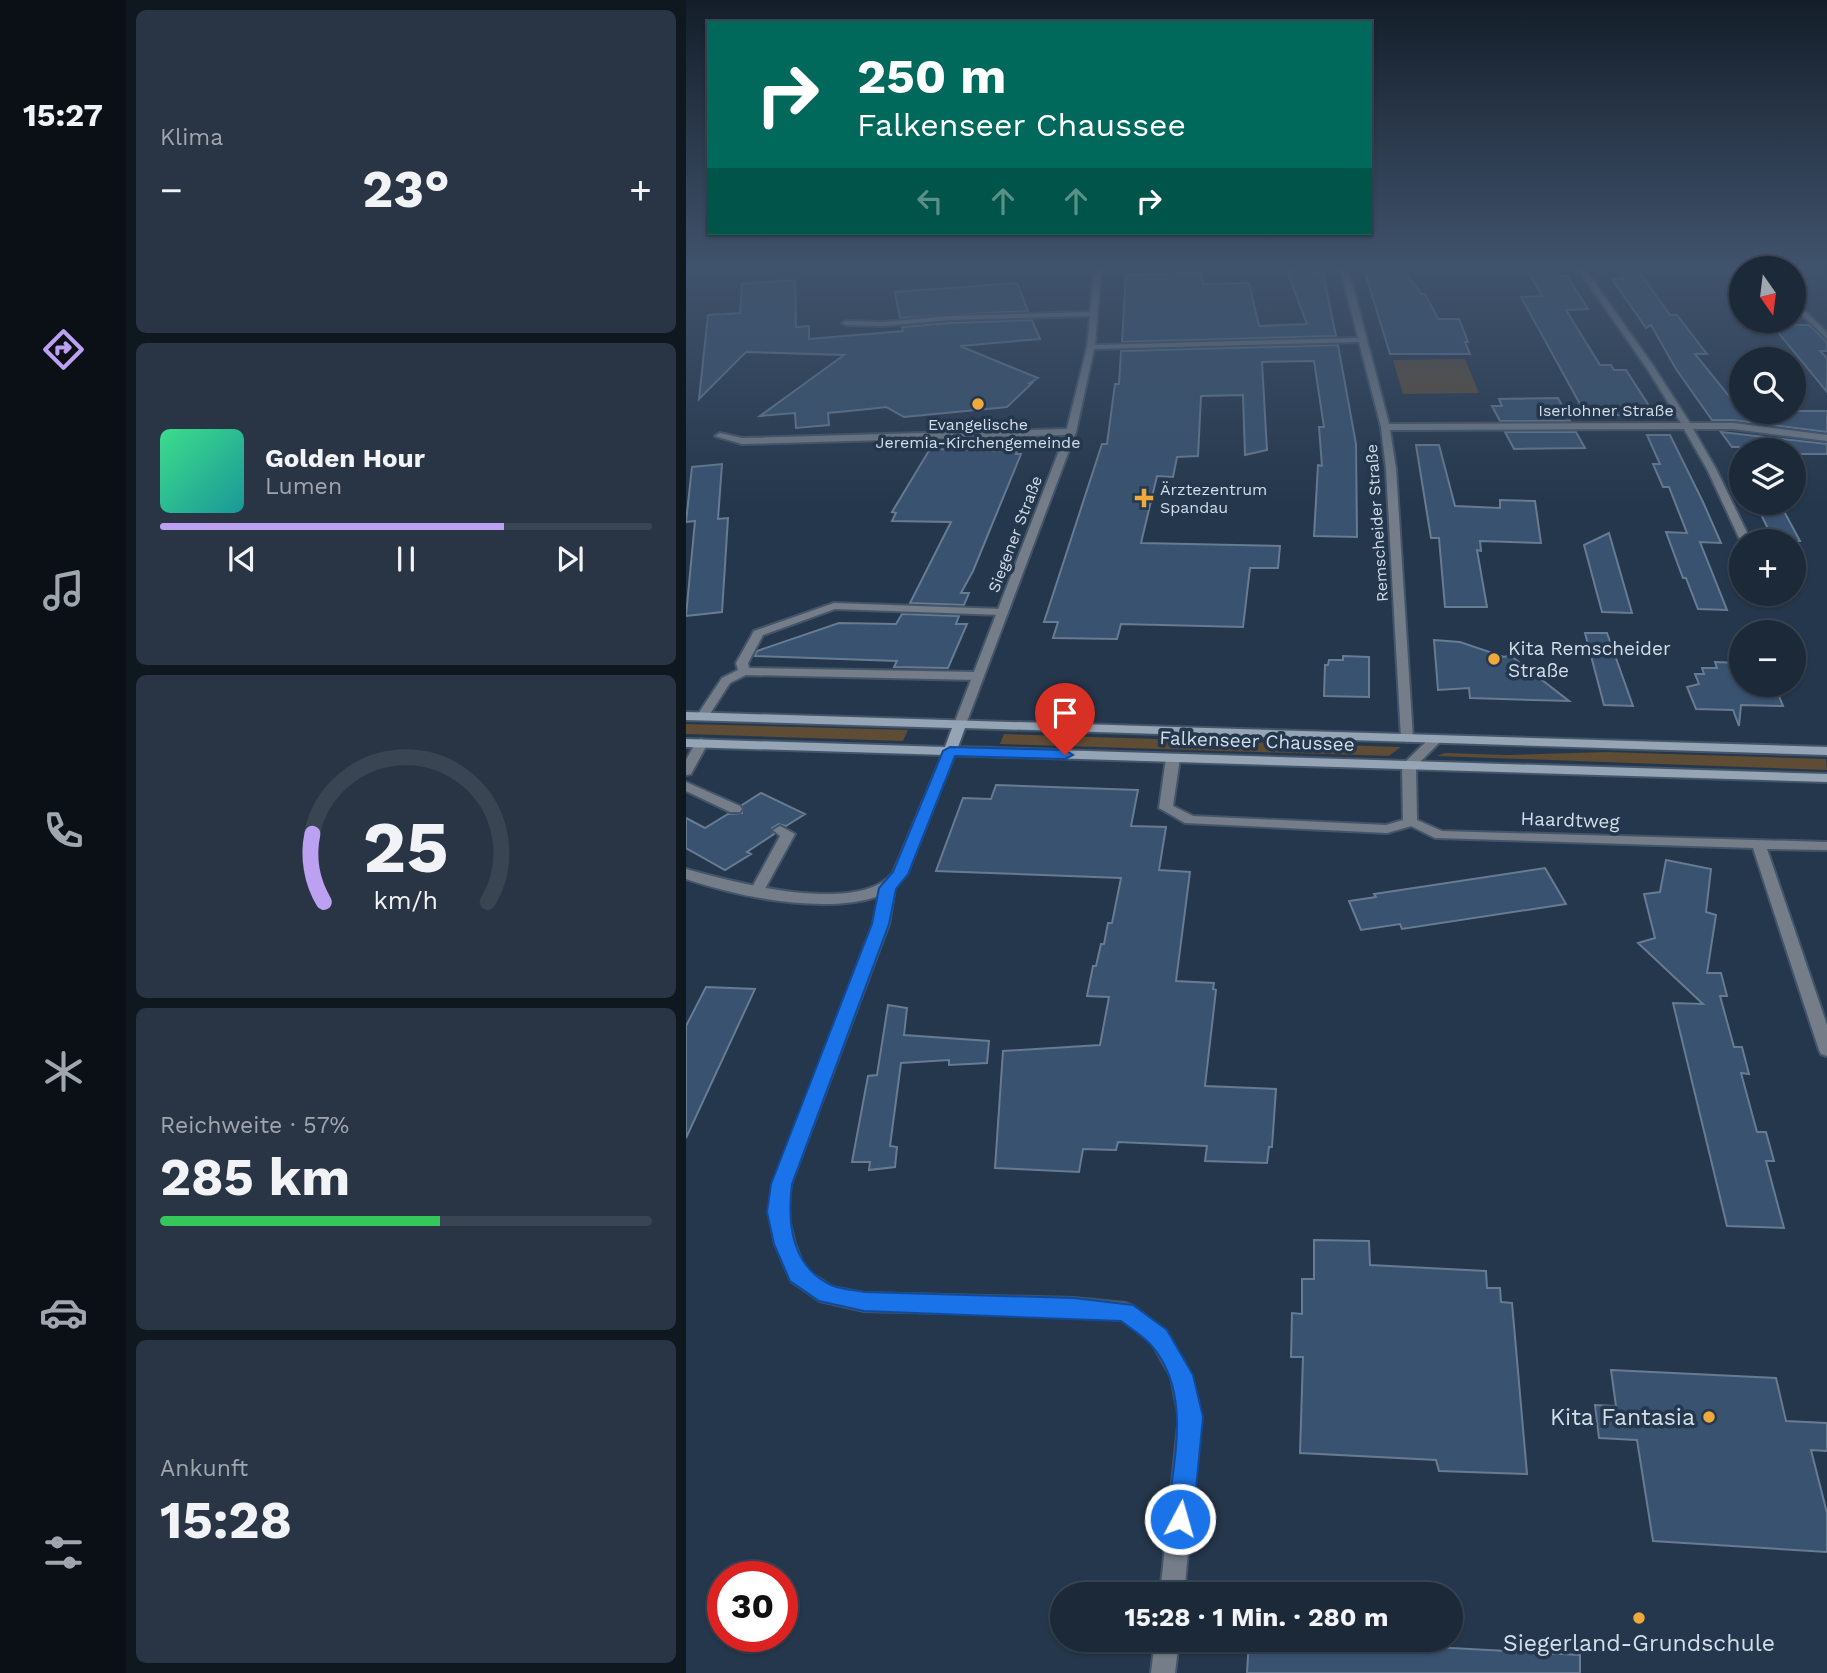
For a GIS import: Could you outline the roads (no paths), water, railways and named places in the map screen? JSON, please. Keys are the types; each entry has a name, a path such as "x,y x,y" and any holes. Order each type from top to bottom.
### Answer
{"main road":[{"name":"Falkenseer Chaussee","path":"686,716 1827,751"},
{"path":"950,751 960,724"},
{"name":"Falkenseer Chaussee","path":"686,743 1827,778"}],"street":[{"name":"Siegener Straße","path":"960,724 1071,432 1091,347"},
{"name":"Remscheider Straße","path":"1365,347 1385,427 1391,468 1406,738"},
{"path":"1639,347 1688,426 1726,495 1741,529"},
{"name":"Iserlohner Straße","path":"1385,427 1688,426 1756,428 1827,438"},
{"path":"720,436 742,441 1071,432"},
{"path":"744,671 742,663 758,634 834,606 1002,612"},
{"path":"702,717 726,681 744,671 978,676"},
{"path":"1173,758 1166,808 1189,821 1387,829 1410,822 1409,765 1437,739"},
{"path":"686,771 702,743"},
{"path":"950,751 900,874 888,888 881,924 782,1184 778,1212 785,1244 798,1275 827,1294 864,1302 1074,1307 1125,1312 1159,1337 1181,1375 1191,1417 1173,1582"},
{"path":"686,786 736,809"},
{"name":"Haardtweg","path":"1410,822 1440,835 1827,846"},
{"path":"756,893 788,835 779,830"},
{"path":"1759,845 1827,1049"},
{"path":"686,874 709,883 756,893 855,897 888,888"},
{"path":"1163,1673 1166,1652"}],"place":[{"name":"Evangelische Jeremia-Kirchengemeinde","path":"978,404"},
{"name":"Ärztezentrum Spandau","path":"1144,498"},
{"name":"Kita Remscheider Straße","path":"1494,659"},
{"name":"Kita Fantasia","path":"1709,1417"},
{"name":"Siegerland-Grundschule","path":"1639,1618"}]}
